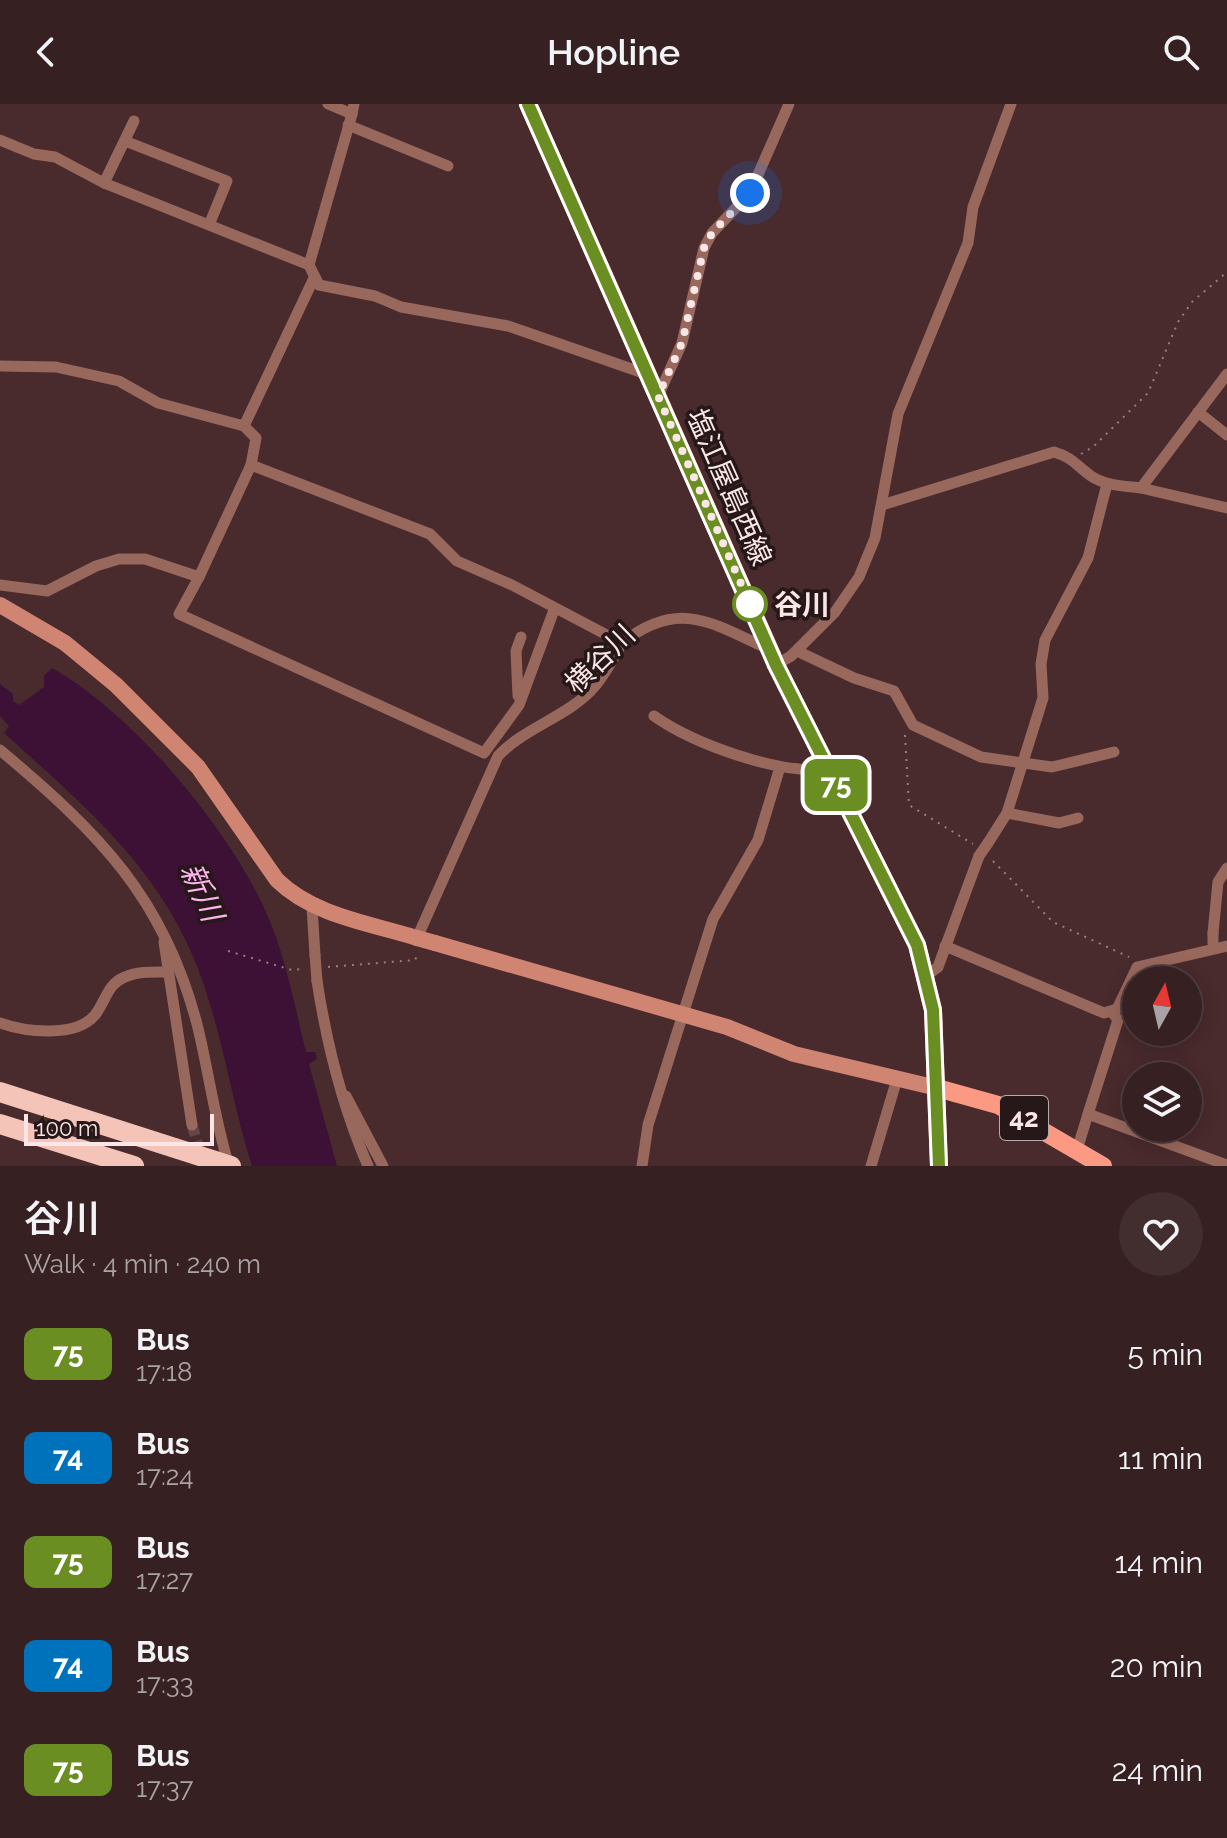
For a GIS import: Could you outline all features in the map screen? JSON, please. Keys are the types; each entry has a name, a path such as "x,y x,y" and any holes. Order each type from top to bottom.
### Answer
{"highway":[{"path":"0,1092 229,1166"},
{"path":"0,1103 197,1166"},
{"path":"0,1124 134,1166"},
{"path":"0,1135 98,1166"}],"main road":[{"name":"塩江屋島西線","path":"528,104 658,396 781,656 828,769 903,916 926,976 933,1010 939,1166"},
{"name":"42","path":"937,1088 998,1105 1103,1166"}],"street":[{"path":"328,104 448,166"},
{"path":"658,396 682,343 704,248 712,233 750,193 789,104"},
{"path":"781,656 835,612 859,577 875,538 898,414 968,243 973,207 1011,104"},
{"path":"351,114 309,265 319,285 375,296 401,307 508,326 649,375"},
{"path":"104,183 134,121"},
{"path":"0,140 34,154 55,157 104,183 309,265"},
{"path":"125,141 227,181 209,225"},
{"path":"244,426 314,278"},
{"path":"0,366 56,367 119,381 158,403 244,426 256,438 251,465 179,614 484,753 519,705 554,610"},
{"path":"1141,488 1227,374"},
{"path":"1198,412 1227,435"},
{"path":"882,505 1054,452 1073,458 1091,476 1107,484 1141,488 1227,508"},
{"path":"251,465 430,534 457,561 512,585 554,610 622,643"},
{"path":"926,976 938,967 982,850 1007,813 1043,698 1041,664 1045,640 1088,558 1107,484"},
{"path":"0,585 47,591 96,566 119,559 145,559 199,577"},
{"path":"0,605 65,643 116,685 198,767 277,880 312,907 424,943 727,1027 794,1054 937,1088"},
{"path":"498,756 512,741 545,723 594,688 622,643 658,619 714,623 781,656 894,691 913,725 981,757 1052,767 1114,752"},
{"path":"424,943 498,756 519,716 516,651 521,637"},
{"path":"654,716 676,731 780,767 807,772 828,769"},
{"path":"0,750 52,793 93,834 132,880 162,925 198,1028 229,1166"},
{"path":"642,1166 648,1125 713,919 758,840 780,767"},
{"path":"1007,813 1059,823 1078,818"},
{"path":"1213,942 1218,882 1227,868"},
{"path":"312,907 317,981 335,1077 346,1115 368,1166"},
{"path":"162,925 192,1125"},
{"path":"945,946 1104,1013 1117,1009 1137,967 1213,942 1227,946"},
{"path":"0,1023 36,1030 82,1025 95,1015 108,989 123,977 168,972"},
{"path":"1077,1150 1118,1020 1112,1012"},
{"path":"335,1077 383,1166"},
{"path":"871,1166 897,1079"},
{"path":"1088,1114 1227,1165"}],"path":[{"path":"1073,458 1093,447 1148,393 1178,322 1192,302 1227,272"},
{"path":"903,725 909,805 982,850 1053,922 1132,959"},
{"path":"321,967 415,960 424,943"},
{"path":"228,951 292,970 307,968"}],"water":[{"name":"新川","path":"52,668 83,688 114,714 175,775 228,844 249,879 279,946 306,1052 315,1052 317,1059 309,1064 337,1166 252,1166 211,1006 192,954 175,921 156,890 110,833 4,733 9,726 0,716 0,684 13,694 13,701 19,705 44,687 44,676"}],"tunnel":[{"path":"192,1125 202,1159"}],"bus line":[{"name":"75","path":"528,104 776,665 917,945 933,1010 939,1166"}],"place":[{"name":"谷川","path":"750,604"}],"route":[{"path":"750,193 712,233 704,248 682,343 658,396 750,604"}]}
